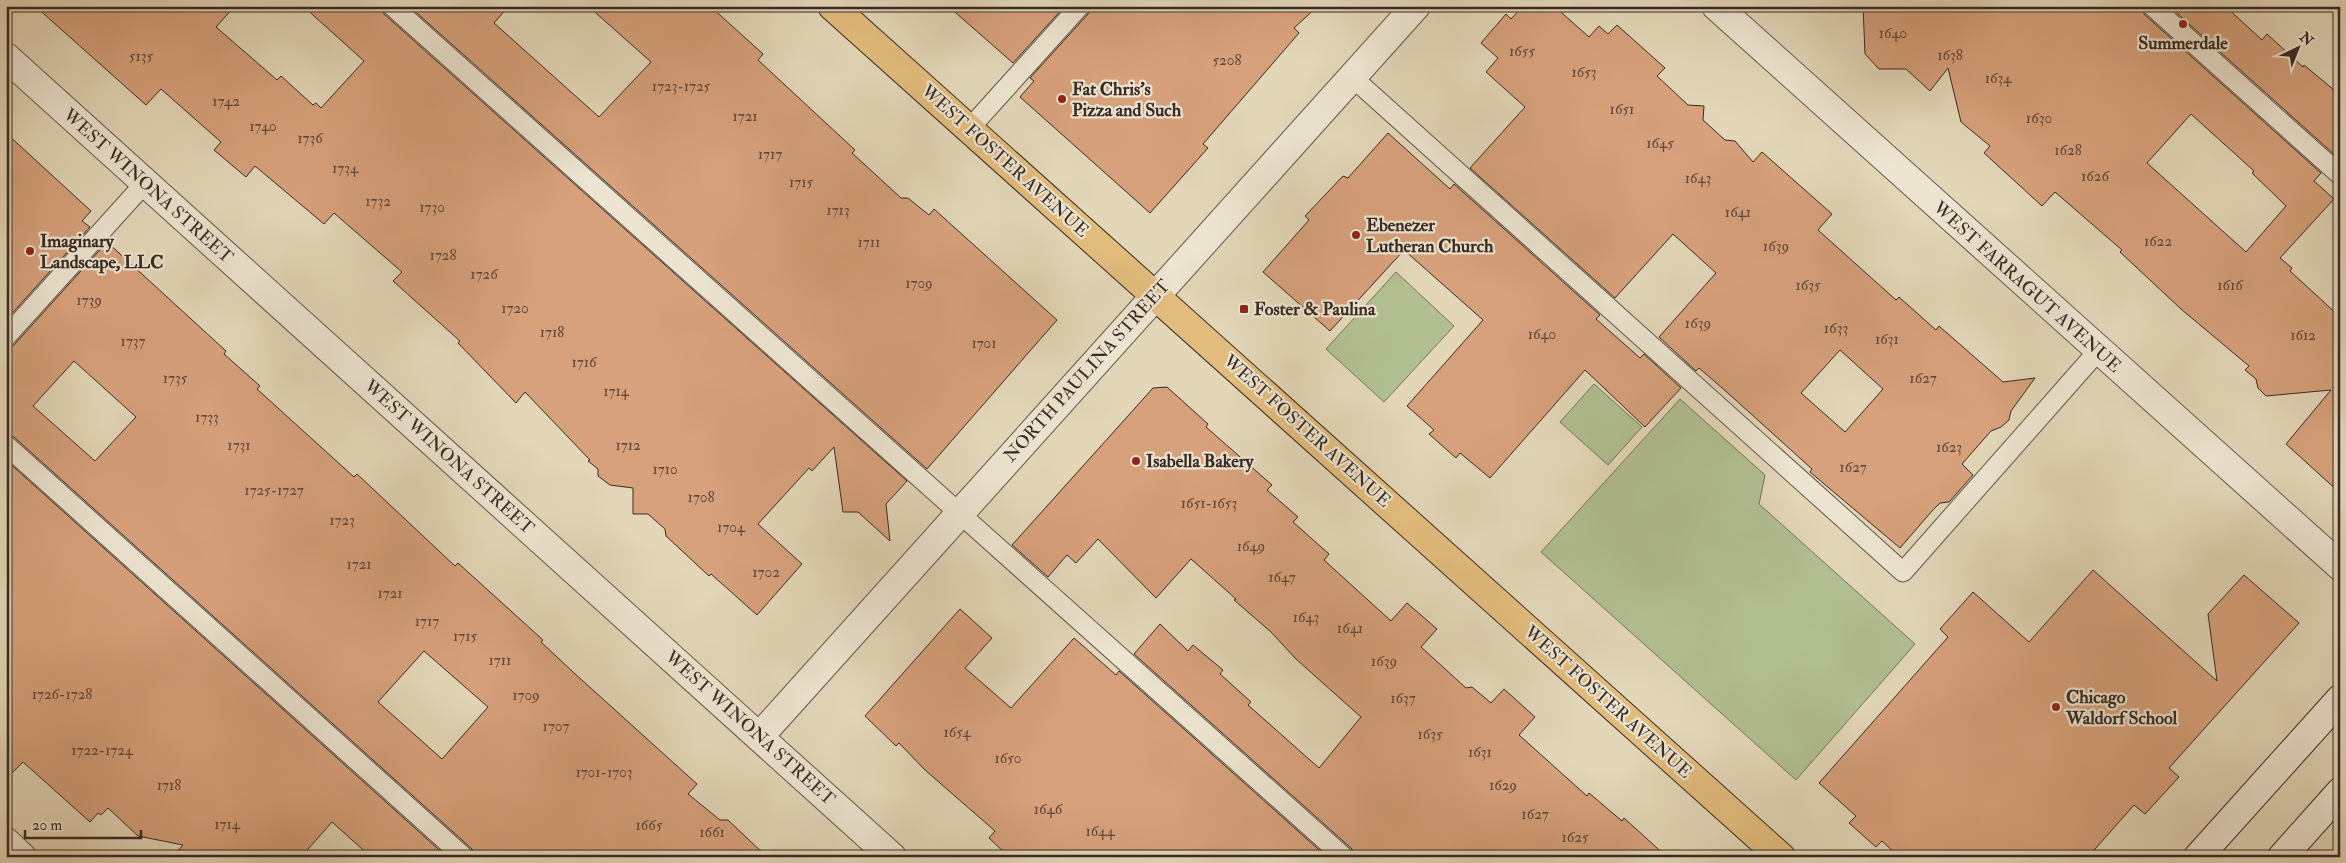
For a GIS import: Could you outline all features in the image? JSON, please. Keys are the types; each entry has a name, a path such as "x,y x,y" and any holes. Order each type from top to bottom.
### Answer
{"main road":[{"name":"WEST FOSTER AVENUE","path":"832,6 1781,857"}],"street":[{"name":"NORTH PAULINA STREET","path":"759,737 1416,6"},
{"name":"WEST FARRAGUT AVENUE","path":"1716,6 2098,351 2340,566"},
{"name":"WEST WINONA STREET","path":"6,57 892,857"},
{"path":"2198,857 2340,699"},
{"path":"2282,857 2340,792"},
{"path":"6,842 22,857"}],"lane":[{"path":"392,6 1344,857"},
{"path":"969,129 1080,6"},
{"path":"2152,6 2340,175"},
{"path":"1352,77 1903,572 2098,351"},
{"path":"6,337 145,182"},
{"path":"6,445 464,857"}],"green space":[{"path":"1396,272 1454,326 1384,402 1326,349"},
{"path":"1594,384 1642,427 1608,465 1560,422"},
{"path":"1680,399 1765,475 1759,504 1915,644 1796,780 1541,552"}],"building":[{"path":"35,6 235,6 216,27 277,80 281,76 313,105 316,103 321,108 364,61 303,6 381,6 384,14 907,481 886,504 890,541 858,512 843,512 834,447 812,471 809,468 758,524 802,564 757,615 711,574 709,576 666,536 665,529 648,514 633,514 633,488 610,485 598,476 598,469 588,461 590,460 525,392 516,403 458,343 460,341 393,281 402,272 334,213 324,224 255,166 246,177 214,150 221,142 161,89 146,105"},
{"path":"409,6 509,6 494,23 599,117 651,62 588,6 710,6 763,54 758,60 855,150 852,153 901,198 908,198 929,215 934,209 1057,320 927,469"},
{"path":"948,6 1065,6 1013,63"},
{"path":"1091,6 1318,6 1294,28 1299,33 1203,144 1208,148 1150,213 1020,97 1034,81 1030,78 1088,14"},
{"path":"1523,6 1554,6 1589,37 1599,26 1608,34 1617,25 1665,68 1657,76 1688,105 1704,106 1703,120 1725,140 1735,141 1753,162 1762,152 1832,214 1818,230 1896,300 1899,297 1936,330 1939,326 2003,382 2035,378 2011,411 2009,420 2001,427 1991,431 1962,464 1973,475 1949,502 1940,503 1932,511 1900,548 1810,472 1812,469 1729,394 1699,368 1696,371 1659,337 1716,273 1673,234 1615,298 1470,168 1525,107 1486,72 1498,58 1481,43 1506,14 1511,19","holes":["1840,350 1883,389 1845,432 1801,393"]},
{"path":"1863,6 2141,6 2144,14 2321,173 2314,181 2334,199 2280,258 2292,268 2290,271 2340,317 2340,493 2286,444 2331,390 2266,396 2258,388 2256,379 2245,370 2249,366 2181,309 2120,252 2122,250 2055,192 2042,206 1984,153 1990,146 1961,122 1948,68 1930,91 1906,69 1879,69 1865,54","holes":["2191,114 2254,171 2252,173 2286,206 2246,252 2147,163"]},
{"path":"2169,6 2225,6 2262,40 2267,34 2303,67 2304,65 2340,95 2340,152 2336,156"},
{"name":"Imaginary Landscape, LLC","path":"6,133 91,211 82,221 90,227 6,320"},
{"path":"1388,133 1450,189 1454,184 1600,315 1596,319 1640,358 1644,354 1681,388 1645,427 1585,370 1490,478 1460,453 1456,458 1429,434 1434,430 1407,406 1483,320 1404,250 1330,331 1263,272 1309,220 1305,216 1343,176 1348,178"},
{"path":"107,242 226,351 224,354 260,386 257,389 354,477 357,474 455,566 458,563 543,640 541,642 573,672 697,784 688,794 720,820 728,820 767,857 475,857 472,849 14,437 6,434 6,348 14,345","holes":["74,361 136,417 95,461 33,406","424,651 488,707 442,759 378,702"]},
{"path":"1167,387 1208,424 1206,427 1272,485 1267,490 1298,517 1293,522 1329,554 1324,560 1391,621 1407,603 1437,629 1421,647 1466,688 1472,687 1491,703 1504,689 1535,717 1519,735 1587,796 1589,793 1622,821 1624,818 1667,857 1355,857 1352,849 1134,654 1160,624 1188,651 1193,645 1223,670 1220,674 1251,702 1248,705 1319,768 1361,717 1296,659 1271,632 1234,600 1236,599 1191,559 1156,598 1098,539 1076,563 1067,555 1048,577 1012,545 1153,388"},
{"path":"6,460 447,857 371,857 332,822 301,857 172,857 183,845 138,836 108,808 101,815 98,813 90,822 23,762 6,779"},
{"name":"Chicago Waldorf School","path":"2093,570 2217,681 2208,614 2244,575 2299,623 2169,768 2179,777 2145,814 2134,805 2088,857 1899,857 1882,841 1876,847 1849,823 1856,816 1819,783 1948,637 1940,629 1973,592 2029,642"},
{"path":"960,609 992,638 965,668 1011,708 1074,638 1116,675 1119,671 1327,857 1009,857 989,838 995,831 925,770 899,743 896,746 865,716"}],"place":[{"name":"Summerdale","path":"2183,24"},
{"name":"Fat Chris's Pizza and Such","path":"1062,99"},
{"name":"Ebenezer Lutheran Church","path":"1356,235"},
{"name":"Imaginary Landscape, LLC","path":"30,251"},
{"name":"Foster & Paulina","path":"1244,309"},
{"name":"Isabella Bakery","path":"1136,461"},
{"name":"Chicago Waldorf School","path":"2056,707"}]}
